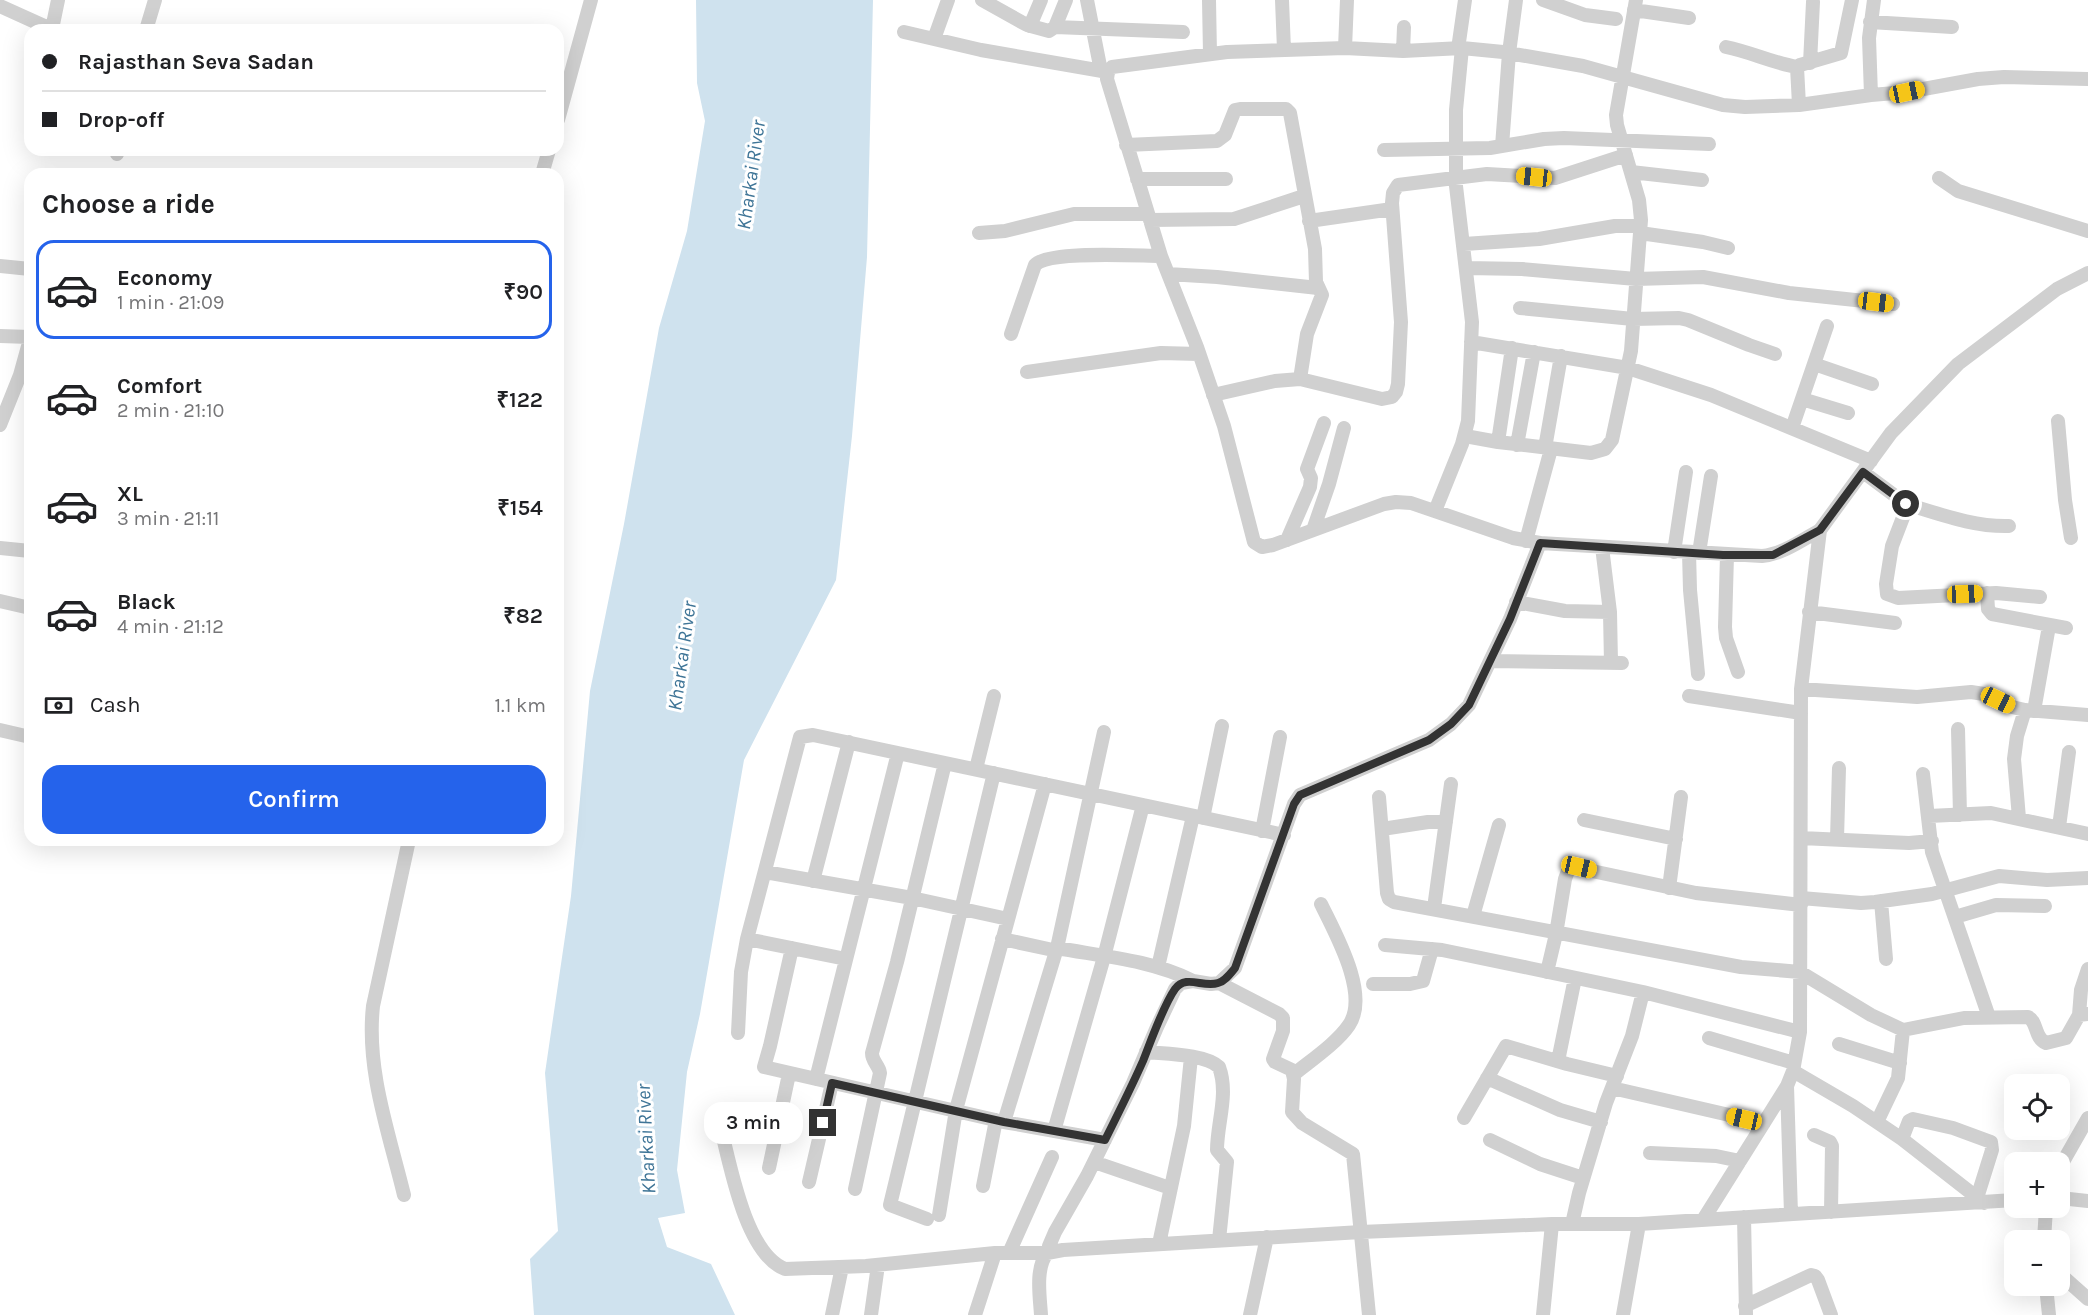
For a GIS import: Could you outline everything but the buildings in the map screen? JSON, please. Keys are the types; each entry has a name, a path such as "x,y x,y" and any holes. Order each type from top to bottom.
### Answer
{"street":[{"path":"53,24 58,0"},
{"path":"147,24 153,0"},
{"path":"564,98 591,0"},
{"path":"934,39 948,0"},
{"path":"982,0 1030,26 1049,31 1055,27 1066,0"},
{"path":"1030,26 1041,0"},
{"path":"1088,0 1107,79 1161,256 1224,426 1250,534 1254,542 1262,547 1384,504 1396,502 1411,503 1513,538 1533,542 1727,555 1773,555 1820,530 1891,433 1958,364 2057,289 2088,273"},
{"path":"1209,0 1210,54"},
{"path":"1282,0 1284,50"},
{"path":"1345,48 1347,0"},
{"path":"1435,512 1465,436 1468,421 1472,322 1456,178 1456,110 1465,0"},
{"path":"1502,146 1509,53 1516,0"},
{"path":"1543,0 1585,15 1616,19"},
{"path":"1726,47 1745,51 1781,65 1804,65 1837,56 1841,53 1852,0"},
{"path":"1871,95 1869,38 1874,0"},
{"path":"1799,105 1813,2"},
{"path":"1465,436 1517,445 1591,453 1610,445 1628,368 1640,230 1639,200 1616,115 1635,5 1689,18"},
{"path":"0,6 39,24"},
{"path":"1870,22 1952,27"},
{"path":"1055,27 1183,32"},
{"path":"1403,51 1404,27"},
{"path":"904,32 981,50 1105,71 1122,64 1210,54 1284,50 1460,49 1509,53 1583,66 1723,105 1745,107 1799,105 1907,92 1978,79 2004,77 2088,79"},
{"path":"1126,145 1217,141 1225,135 1235,110 1287,109 1290,113 1315,249 1317,288 1322,295 1307,334 1300,379"},
{"path":"1384,150 1502,146 1545,139 1709,144"},
{"path":"1213,395 1275,381 1300,379 1382,399 1392,397 1396,392 1401,322 1392,209 1393,193 1398,185 1500,174 1555,178 1626,155"},
{"path":"1631,172 1702,180"},
{"path":"1939,178 1958,191 2088,231"},
{"path":"1137,179 1226,179"},
{"path":"979,232 1005,231 1074,214 1234,219 1304,196"},
{"path":"1309,221 1392,209"},
{"path":"1464,244 1539,239 1615,226 1728,248"},
{"path":"1011,334 1035,265 1042,259 1071,256 1161,256"},
{"path":"0,266 24,269"},
{"path":"1467,268 1522,269 1636,279 1703,277 1789,293 1893,304"},
{"path":"1168,274 1317,288"},
{"path":"1520,308 1633,319 1679,318 1774,354"},
{"path":"1792,428 1827,326"},
{"path":"0,336 24,338"},
{"path":"1471,342 1628,368 1711,395 1871,460"},
{"path":"1498,442 1512,348"},
{"path":"1517,445 1534,352"},
{"path":"1027,372 1161,353 1199,354"},
{"path":"1219,983 1235,968 1294,804 1300,795 1429,740 1469,705 1516,602 1533,542 1561,356"},
{"path":"0,425 24,363"},
{"path":"1814,364 1872,384"},
{"path":"1802,399 1848,413"},
{"path":"2058,421 2071,538"},
{"path":"1287,540 1310,487 1311,478 1307,469 1324,423"},
{"path":"1313,530 1329,484 1344,428"},
{"path":"1674,552 1686,472"},
{"path":"1863,472 1906,504 1969,523 2009,526"},
{"path":"1698,674 1690,590 1694,553 1711,476"},
{"path":"1906,504 1906,512 1892,546 1886,584 1887,594 1898,598 1987,594 2040,597"},
{"path":"1702,1220 1787,1086 1794,1067 1800,1032 1801,689 1820,530"},
{"path":"1490,661 1616,663 1602,547"},
{"path":"0,548 24,550"},
{"path":"1727,555 1726,638 1738,672"},
{"path":"1987,594 1988,609 1992,614 2066,628"},
{"path":"0,602 24,607"},
{"path":"1516,602 1558,610 1610,612"},
{"path":"1809,612 1895,622"},
{"path":"2019,818 2014,759 2017,736 2030,711 2049,626"},
{"path":"1801,689 1917,697 1971,692 1984,694 2012,707 2030,711 2088,715"},
{"path":"976,769 994,696"},
{"path":"1689,696 1801,713"},
{"path":"1158,967 1222,726"},
{"path":"1958,729 1960,815"},
{"path":"0,730 24,736"},
{"path":"983,1186 1000,1121 1057,948 1104,732"},
{"path":"738,1033 741,972 747,939 800,737 813,735 849,742 1284,835"},
{"path":"1262,831 1280,736"},
{"path":"813,881 849,742"},
{"path":"2059,827 2069,752"},
{"path":"816,1079 898,753"},
{"path":"855,1189 880,1073 872,1059 872,1053 945,763"},
{"path":"1837,838 1839,768"},
{"path":"994,773 890,1205 933,1217 956,1110 1045,784"},
{"path":"1923,774 1932,852 1989,1017"},
{"path":"1434,909 1451,784"},
{"path":"1379,797 1389,899 1394,902 1741,967 1800,972 1871,1015 1903,1030 1964,1018 2031,1018 2038,1038 2046,1043 2066,1038 2083,1014 2081,990 2088,969"},
{"path":"1669,888 1681,797"},
{"path":"1054,1131 1104,957 1143,805"},
{"path":"1929,816 1991,813 2088,834"},
{"path":"1584,820 1676,839"},
{"path":"1382,829 1428,822 1446,822"},
{"path":"1473,916 1498,825"},
{"path":"1801,838 1909,843 1932,840"},
{"path":"404,1195 372,1062 371,1026 373,1006 408,846"},
{"path":"1547,972 1565,879 1568,871 1573,867 1696,893 1801,902 1881,901 1946,890 1999,876 2047,880 2088,878"},
{"path":"765,872 912,898 1008,920"},
{"path":"1881,901 1886,959"},
{"path":"1293,1075 1347,1028 1355,1010 1346,954 1321,904"},
{"path":"1955,917 1996,905 2045,906"},
{"path":"747,939 846,959"},
{"path":"1002,939 1053,950 1057,948 1158,967 1192,981 1219,983 1283,1018 1283,1031 1273,1059 1292,1070 1294,1085 1291,1105 1295,1118 1326,1139 1348,1150 1354,1159 1369,1315"},
{"path":"1385,945 1432,949 1643,992 1800,1032"},
{"path":"792,948 771,1046 764,1067 1000,1121 1105,1140"},
{"path":"1373,984 1410,984 1423,981 1432,949"},
{"path":"1558,1061 1575,978"},
{"path":"1041,1315 1041,1266 1055,1232 1105,1140 1175,989 1181,983 1192,981"},
{"path":"1572,1224 1600,1122 1632,1036 1643,992"},
{"path":"1877,1122 1898,1078 1903,1030"},
{"path":"1709,1038 1794,1067 1902,1139 1980,1200"},
{"path":"1839,1044 1900,1062"},
{"path":"1464,1118 1506,1046 1558,1061 1615,1082 1764,1123"},
{"path":"1146,1052 1191,1057 1215,1063 1221,1072 1221,1122 1217,1150 1227,1162 1219,1240"},
{"path":"1160,1244 1184,1126 1191,1057"},
{"path":"770,1168 789,1074"},
{"path":"1487,1078 1560,1110 1600,1122"},
{"path":"809,1182 832,1083"},
{"path":"1787,1086 1791,1214"},
{"path":"717,1112 743,1212 765,1256 774,1265 785,1269 878,1265 1002,1253 1267,1237 1552,1224 1639,1224 2004,1200"},
{"path":"2069,1152 2088,1118"},
{"path":"1902,1139 1909,1120 1913,1119 1953,1128 1991,1142 1992,1150 1980,1200"},
{"path":"1814,1135 1830,1142 1832,1146 1831,1212"},
{"path":"1490,1140 1540,1164 1584,1178"},
{"path":"1650,1153 1716,1156 1740,1161"},
{"path":"975,1315 1002,1253 1052,1157"},
{"path":"1094,1162 1170,1188"},
{"path":"2070,1199 2088,1201"},
{"path":"1744,1217 1745,1310 1811,1275 1818,1280 1831,1315"},
{"path":"1543,1315 1552,1224"},
{"path":"1623,1315 1639,1224"},
{"path":"1250,1315 1267,1237"},
{"path":"872,1315 878,1265"},
{"path":"832,1315 842,1267"},
{"path":"2070,1283 2088,1299"},
{"path":"2047,1296 2049,1315"}],"water":[{"name":"Kharkai River","path":"696,0 873,0 867,257 852,436 836,580 744,760 700,1014 687,1072 677,1170 685,1213 658,1218 667,1247 711,1264 735,1315 534,1315 530,1259 558,1231 545,1073 571,896 590,691 624,524 659,328 687,231 705,121 697,83"}],"route":[{"path":"823,1123 832,1083 1004,1122 1105,1140 1175,989 1181,983 1192,981 1219,983 1235,968 1294,804 1300,795 1429,740 1451,724 1469,705 1510,619 1540,543 1723,555 1773,555 1820,530 1863,472 1906,504"}]}
